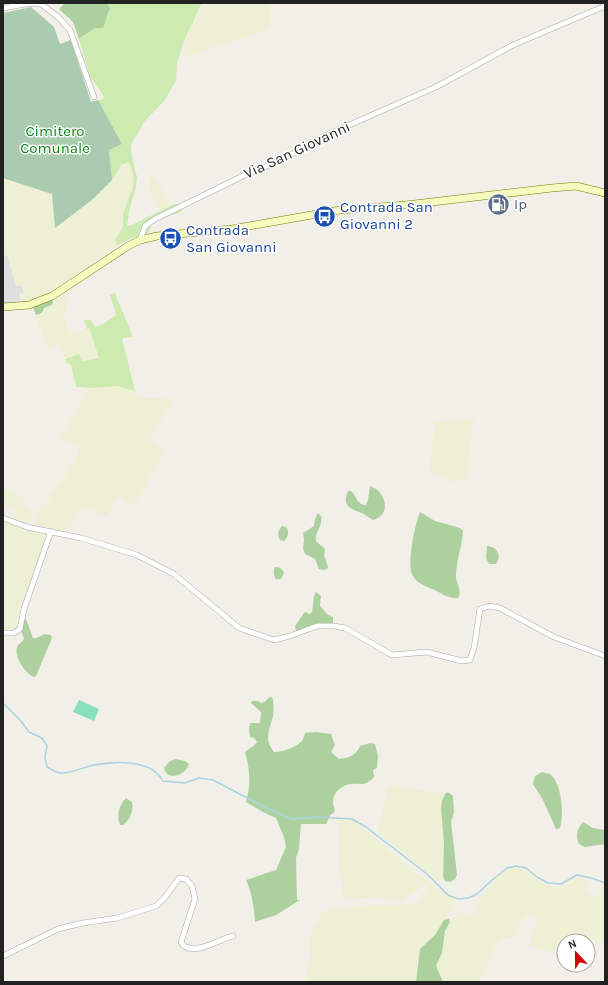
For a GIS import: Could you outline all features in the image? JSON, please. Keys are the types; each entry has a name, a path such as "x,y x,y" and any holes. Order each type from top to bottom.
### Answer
{"main road":[{"path":"3,307 29,305 52,296 62,291 108,258 140,240 157,236 232,229 340,210 406,205 552,188 576,186 605,193"}],"street":[{"path":"3,8 31,3 41,4 58,17 70,30 94,97"},
{"name":"Via San Giovanni","path":"140,240 145,226 155,219 331,134 436,87 513,45 605,6"},
{"path":"3,518 27,527 80,538 137,555 174,574 239,628 274,640 317,626 334,626 345,628 392,655 427,652 462,661 470,660 474,648 480,609 489,606 500,608 554,637 605,656"},
{"path":"3,633 14,633 20,629 24,609 51,531"},
{"path":"3,956 58,929 83,923 117,918 156,906 166,896 179,878 186,879 192,886 195,899 181,942 184,947 189,950 206,946 233,936"}],"shaded area":[{"path":"3,254 8,257 16,286 22,285 24,293 19,294 21,303 3,303"}],"green space":[{"path":"65,3 107,3 110,8 103,28 95,28 79,39 73,22 59,9"},
{"path":"107,3 202,3 184,41 177,63 176,81 164,101 144,122 131,145 132,158 137,177 127,225 130,226 174,204 177,204 182,210 177,214 164,218 156,217 149,221 151,227 148,233 117,245 115,241 123,225 123,215 132,189 132,170 128,162 121,165 112,180 109,150 122,144 98,100 103,99 104,97 90,77 79,39 95,29 106,19 109,11"},
{"path":"204,3 270,3 269,29 182,58 183,49 189,30"},
{"name":"Cimitero Comunale","path":"31,7 54,27 60,44 71,40 91,102 98,100 122,144 109,150 112,180 92,200 55,228 52,194 3,178 3,13"},
{"path":"128,162 132,169 134,184 123,215 122,226 115,241 117,245 54,289 42,296 21,303 19,294 24,293 22,285 16,286 8,257 3,254 3,178 52,194 55,228 92,200 112,180 121,165"},
{"path":"151,175 172,205 161,211 149,189"},
{"path":"115,293 133,337 122,338 135,391 117,386 90,388 76,387 71,365 67,363 65,359 79,354 82,361 99,358 89,328 87,329 84,320 91,320 95,327 103,324 116,315 110,295"},
{"path":"66,294 68,296 66,311 62,314 69,330 72,333 89,328 99,358 82,361 79,354 65,359 59,344 47,348 35,314 36,315 53,302 53,300"},
{"path":"52,298 52,305 44,308 42,313 36,315 32,305"},
{"path":"117,386 135,391 137,395 142,398 173,399 149,441 165,450 134,506 118,497 106,517 85,506 79,512 67,532 35,525 36,515 45,501 48,503 51,500 48,497 68,472 80,447 67,440 65,443 59,439 90,388"},
{"path":"474,419 467,476 462,480 453,482 439,476 429,474 435,422"},
{"path":"370,486 380,492 385,503 383,513 373,520 350,508 346,502 349,490 354,494 360,503 366,505"},
{"path":"5,488 8,491 26,498 23,503 34,512 28,523 14,519 18,511 3,505 3,493"},
{"path":"420,512 435,521 460,528 463,531 456,570 456,579 460,590 458,598 443,595 425,586 416,580 412,574 410,561 411,552"},
{"path":"318,513 321,516 321,523 316,539 317,542 325,549 324,555 328,567 324,570 319,569 315,559 305,554 303,549 303,533 314,526"},
{"path":"3,520 48,534 19,626 13,631 3,631"},
{"path":"282,526 286,527 288,530 284,541 280,540 278,536"},
{"path":"487,546 491,546 498,552 499,558 496,564 489,564 486,558"},
{"path":"275,567 281,568 284,573 281,579 275,578"},
{"path":"316,592 321,596 320,606 328,615 333,617 333,624 296,631 295,626 304,613 306,612 309,614 312,612"},
{"path":"23,617 26,619 33,638 45,634 51,635 52,638 36,676 34,677 24,669 17,656 18,646 24,638 21,631"},
{"path":"272,697 273,714 268,738 274,752 292,748 301,742 305,733 316,732 331,734 335,745 331,752 339,759 351,756 360,746 370,743 375,744 378,756 377,768 373,770 374,777 371,780 364,784 345,785 338,790 333,801 335,810 333,814 331,814 326,824 301,824 299,849 296,858 297,900 300,900 276,915 255,922 250,890 246,880 276,870 286,847 284,837 276,818 246,802 249,790 249,777 245,752 257,742 254,738 250,737 249,730 250,723 260,723 261,712 251,703 252,701 258,701 262,703 268,698"},
{"path":"79,700 99,709 94,721 73,712"},
{"path":"176,759 185,761 189,764 181,774 172,776 169,775 164,768 170,761"},
{"path":"542,772 551,775 558,786 562,808 560,828 556,829 543,800 533,784 535,776"},
{"path":"388,785 445,794 441,808 444,843 444,879 439,882 378,832"},
{"path":"448,792 453,796 454,813 451,822 457,875 455,879 450,882 445,881 443,876 444,843 441,808 445,794"},
{"path":"126,798 132,802 132,812 125,823 120,825 118,818 119,811"},
{"path":"338,819 353,821 360,825 411,869 456,901 440,929 418,958 416,982 308,982 306,975 310,958 309,940 312,928 325,910 335,907 348,909 364,905 410,905 418,900 428,888 424,885 402,900 390,900 377,897 350,899 344,897 341,875 338,869"},
{"path":"583,822 593,828 605,830 605,844 585,847 579,844 577,832"},
{"path":"515,867 524,870 538,880 551,886 560,887 567,885 575,878 584,878 590,880 585,892 598,897 603,884 605,885 605,945 596,942 596,933 556,933 556,954 528,945 536,919 535,916 527,915 523,919 515,935 511,938 501,939 497,943 480,982 443,982 436,966 442,953 445,931 450,922 462,910 470,915 474,914 481,897 502,874 510,868"},
{"path":"449,919 450,922 445,931 442,953 436,966 443,982 416,982 420,949 435,935 444,920"}],"waterway":[{"path":"3,703 21,721 29,732 42,738 47,746 45,757 47,767 55,772 69,772 103,764 132,763 150,769 163,781 185,783 199,778 213,780 266,808 292,819 318,817 352,819 366,827 427,874 448,895 458,899 468,898 477,894 507,868 516,866 526,868 537,877 548,883 561,884 577,875 605,883"}],"place":[{"name":"Ip","path":"498,204"},
{"name":"Contrada San Giovanni 2","path":"325,216"},
{"name":"Contrada San Giovanni","path":"170,239"}]}
